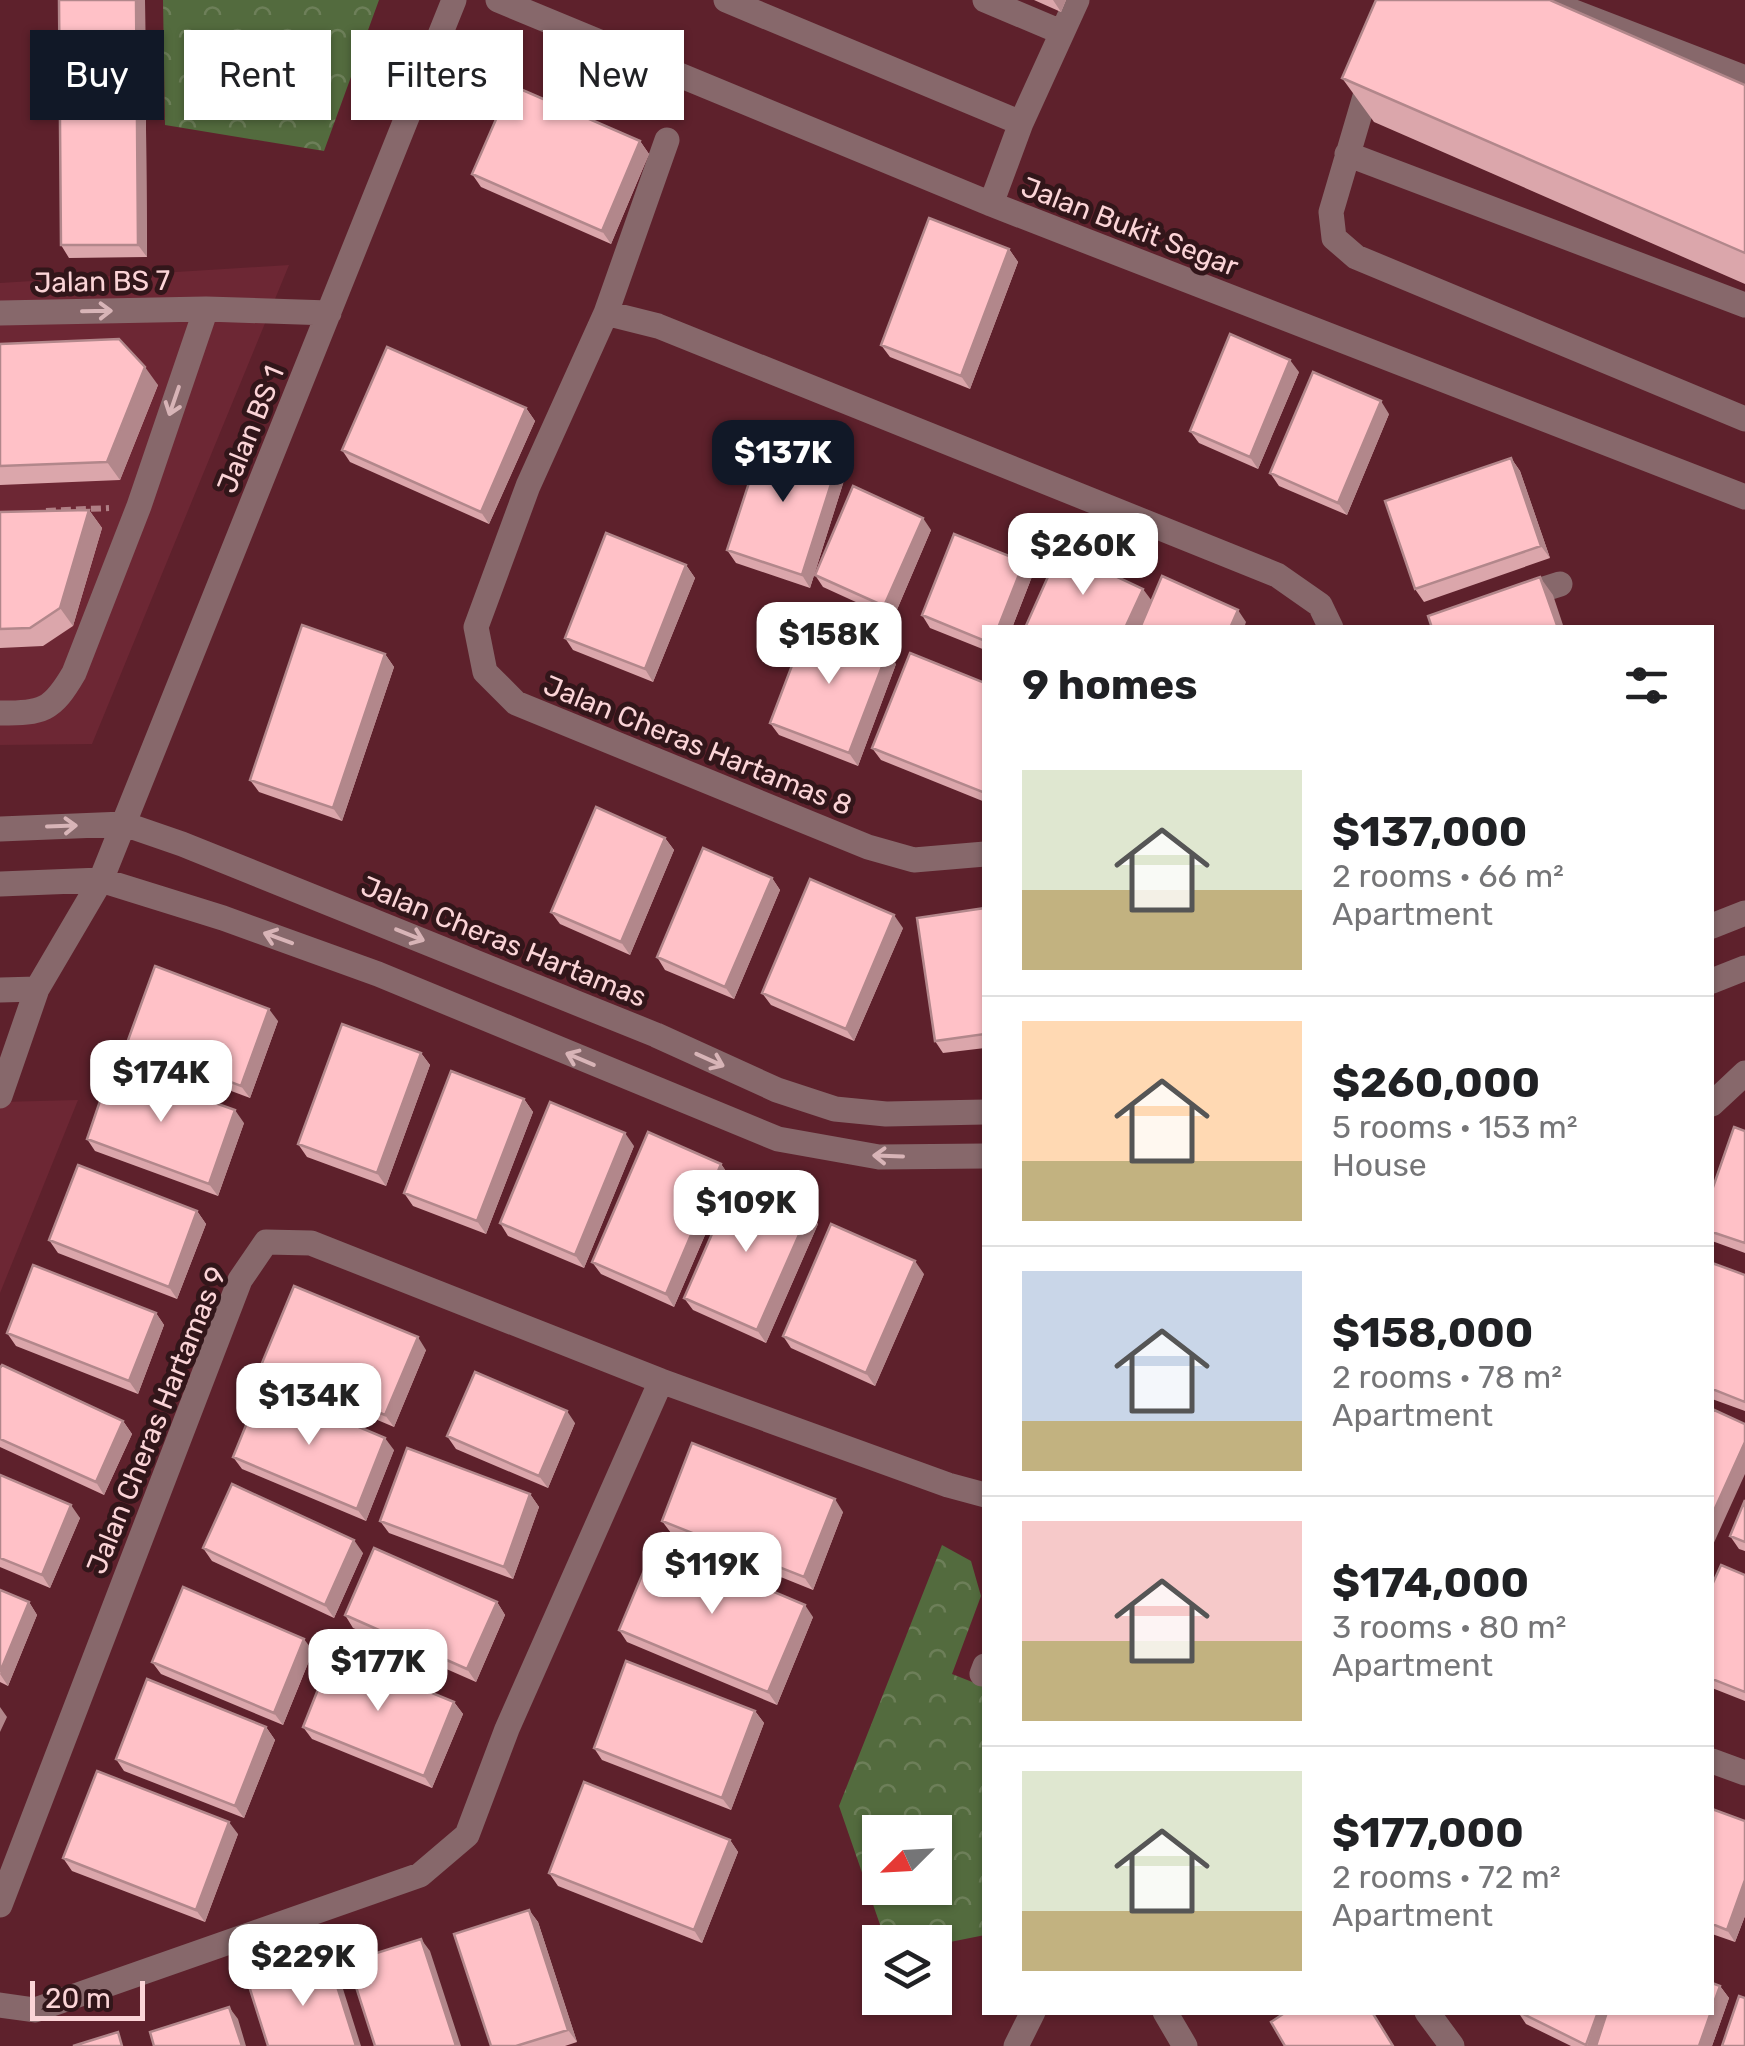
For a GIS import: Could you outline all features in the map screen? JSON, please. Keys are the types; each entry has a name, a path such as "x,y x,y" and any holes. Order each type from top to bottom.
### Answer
{"street":[{"name":"Jalan BS 1","path":"0,1096 37,989 101,880 454,0"},
{"name":"Jalan Bukit Segar","path":"498,0 991,204 1745,497"},
{"path":"726,0 1020,123"},
{"path":"985,0 1061,32"},
{"path":"991,204 1020,123 1077,0"},
{"path":"1542,0 1745,78"},
{"path":"1379,52 1331,212 1334,238 1356,257 1745,419"},
{"name":"Jalan Cheras Hartamas 8","path":"667,140 606,313 528,486 476,626 485,672 516,703 868,846 914,860 982,854"},
{"path":"1347,154 1745,304"},
{"name":"Jalan BS 7","path":"0,313 206,309 329,314"},
{"path":"0,712 34,713 60,699 74,674 138,506 206,309"},
{"path":"606,313 658,326 1278,575 1320,605 1330,625"},
{"path":"1493,606 1560,584"},
{"name":"Jalan Cheras Hartamas","path":"0,829 124,824 656,1035 776,1090 835,1110 886,1114 982,1112"},
{"path":"0,884 101,880 223,918 378,974 778,1139 879,1157 982,1156"},
{"path":"1714,925 1745,913"},
{"path":"1714,980 1745,968"},
{"path":"0,990 37,989"},
{"path":"1714,1101 1745,1073"},
{"name":"Jalan Cheras Hartamas 9","path":"0,1906 240,1280 266,1242 310,1243 660,1381 982,1494"},
{"path":"0,2005 35,2010 420,1875 467,1834 507,1729 660,1381"},
{"path":"1714,1763 1745,1773"},
{"path":"1016,2046 1032,2015"},
{"path":"1166,2015 1185,2046"},
{"path":"1429,2015 1452,2046"}],"path":[{"path":"40,512 138,506"}],"shaded area":[{"path":"289,265 92,744 0,745 0,283"},
{"path":"78,1100 0,1293 0,1102"}],"green space":[{"path":"163,0 379,0 368,30 351,30 351,77 324,151 165,125"},
{"path":"942,1545 971,1561 981,1596 952,1674 982,1686 982,1936 952,1942 952,1925 880,1925 873,1905 952,1905 952,1815 862,1815 862,1873 839,1806"}],"building":[{"path":"59,0 136,0 136,30 59,30"},
{"path":"1376,0 1550,0 1745,85 1745,253 1342,78"},
{"path":"523,90 543,99 543,120 592,120 640,141 602,231 472,174 496,120 523,120"},
{"path":"60,120 137,120 138,245 61,245"},
{"path":"929,218 1009,249 961,376 881,345"},
{"path":"1230,334 1290,360 1250,457 1190,431"},
{"path":"119,339 145,367 107,462 0,466 0,344"},
{"path":"387,347 526,408 481,512 342,450"},
{"path":"1313,372 1381,401 1338,503 1270,473"},
{"path":"765,434 839,459 802,575 727,550"},
{"path":"1511,458 1541,546 1415,589 1385,501"},
{"path":"853,486 923,518 884,606 815,575"},
{"path":"89,510 60,608 30,628 0,629 0,512"},
{"path":"606,533 686,565 645,669 565,638"},
{"path":"954,534 1024,562 999,625 982,625 982,640 922,615"},
{"path":"1060,550 1143,589 1126,625 1026,625"},
{"path":"1162,576 1238,610 1231,625 1141,625"},
{"path":"1540,577 1557,625 1431,625 1428,616"},
{"path":"809,621 888,651 849,753 770,723"},
{"path":"302,625 385,654 333,808 250,780"},
{"path":"910,653 982,682 982,792 872,748"},
{"path":"596,807 665,838 621,942 551,912"},
{"path":"703,848 772,878 725,987 657,957"},
{"path":"810,879 894,915 846,1029 762,993"},
{"path":"982,908 982,1034 935,1041 917,918"},
{"path":"155,966 269,1009 241,1086 127,1043"},
{"path":"342,1024 421,1053 377,1173 298,1144"},
{"path":"112,1066 235,1110 209,1184 87,1139"},
{"path":"451,1071 524,1099 477,1221 404,1193"},
{"path":"550,1102 625,1133 575,1255 500,1223"},
{"path":"1734,1127 1745,1131 1745,1243 1714,1233 1714,1184"},
{"path":"648,1132 721,1164 666,1294 592,1262"},
{"path":"78,1165 197,1211 169,1287 49,1240"},
{"path":"736,1179 809,1212 757,1330 684,1298"},
{"path":"831,1224 915,1261 866,1373 783,1336"},
{"path":"1714,1264 1745,1275 1745,1402 1714,1390"},
{"path":"33,1265 156,1313 129,1381 7,1333"},
{"path":"294,1286 418,1337 385,1415 262,1363"},
{"path":"2,1365 123,1421 96,1482 0,1439"},
{"path":"475,1372 567,1411 539,1476 447,1436"},
{"path":"262,1386 385,1438 357,1509 233,1457"},
{"path":"1714,1410 1745,1424 1745,1442 1714,1511"},
{"path":"692,1443 835,1499 804,1577 662,1521"},
{"path":"407,1448 530,1494 504,1567 380,1521"},
{"path":"0,1475 71,1505 42,1575 0,1558"},
{"path":"232,1484 354,1540 325,1605 203,1548"},
{"path":"1745,1500 1745,1542 1730,1536"},
{"path":"656,1542 805,1605 768,1692 619,1630"},
{"path":"374,1548 497,1602 467,1669 345,1615"},
{"path":"1721,1565 1745,1575 1745,1692 1714,1680 1714,1581"},
{"path":"183,1587 304,1639 274,1713 152,1662"},
{"path":"0,1590 29,1602 0,1672"},
{"path":"333,1652 454,1702 424,1776 303,1727"},
{"path":"626,1661 755,1711 722,1798 594,1748"},
{"path":"147,1679 266,1727 235,1806 116,1759"},
{"path":"97,1771 229,1822 196,1910 63,1858"},
{"path":"584,1782 730,1840 694,1930 549,1873"},
{"path":"1714,1810 1745,1821 1745,1880 1727,1930 1714,1925"},
{"path":"529,1910 568,2030 516,2046 491,2046 454,1934"},
{"path":"421,1939 456,2046 375,2046 348,1962"},
{"path":"329,1961 356,2046 268,2046 249,1986"},
{"path":"1739,1996 1745,1998 1745,2046 1722,2046"},
{"path":"229,2007 242,2046 154,2046 150,2032"},
{"path":"1282,2015 1374,2015 1393,2046 1285,2046 1271,2022"},
{"path":"1525,2015 1597,2015 1586,2045"},
{"path":"1606,2015 1710,2015 1699,2046 1596,2046"},
{"path":"118,2032 122,2046 73,2046"}]}
